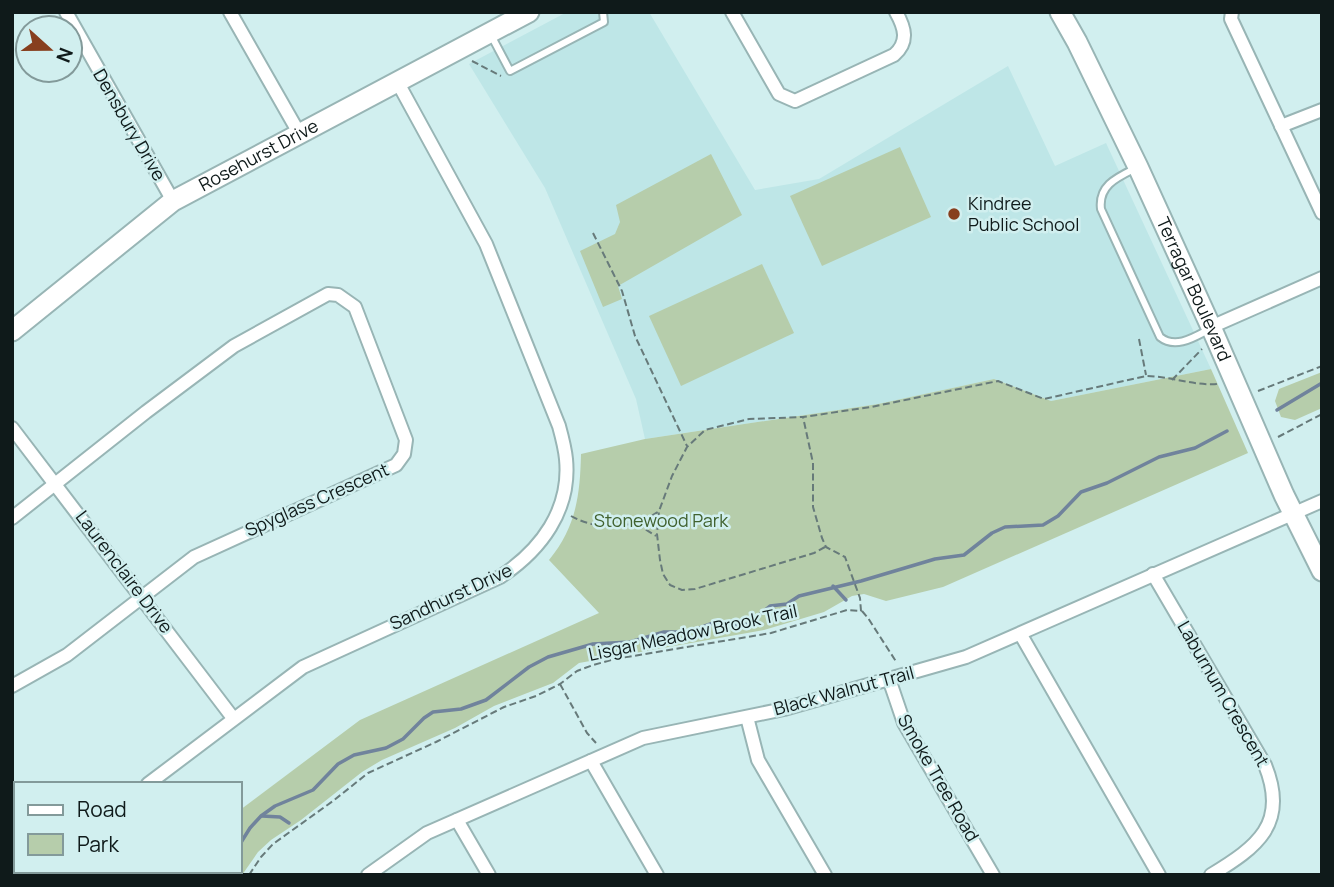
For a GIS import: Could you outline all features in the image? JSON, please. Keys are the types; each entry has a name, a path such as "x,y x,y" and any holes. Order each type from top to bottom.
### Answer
{"street":[{"name":"Densbury Drive","path":"65,12 173,201"},
{"path":"230,12 299,133"},
{"name":"Rosehurst Drive","path":"12,331 173,201 529,12"},
{"path":"732,12 779,93 795,100 894,55 901,49 905,31 896,12"},
{"name":"Terragar Boulevard","path":"1060,12 1138,167 1212,327 1293,513 1322,570"},
{"path":"1232,12 1231,19 1322,213"},
{"name":"Sandhurst Drive","path":"151,782 303,667 500,577 523,563 540,544 556,519 566,480 566,458 559,426 486,244 398,83"},
{"path":"1281,126 1322,110"},
{"path":"1212,327 1322,278"},
{"name":"Spyglass Crescent","path":"56,484 146,412 251,335 328,294 338,295 355,307 406,440 400,461 194,557 144,598"},
{"name":"Laurenclaire Drive","path":"12,428 233,718"},
{"path":"12,518 56,484"},
{"name":"Black Walnut Trail","path":"368,875 410,843 643,738 792,707 966,657 1322,501"},
{"name":"Laburnum Crescent","path":"1153,574 1265,765 1272,784 1274,798 1265,831 1245,854 1211,875"},
{"path":"12,686 66,655 144,598"},
{"path":"1021,635 1159,875"},
{"name":"Smoke Tree Road","path":"889,679 904,723 993,875"},
{"path":"747,716 758,760 825,875"},
{"path":"591,761 657,875"},
{"path":"457,820 489,875"}],"lane":[{"path":"490,33 510,71 604,22 603,12"},
{"path":"1138,167 1107,186 1100,204 1160,337 1164,341 1178,342 1212,327"}],"path":[{"path":"471,61 499,76"},
{"path":"593,233 622,291 635,336 687,447"},
{"path":"1139,339 1146,376"},
{"path":"1172,380 1203,349"},
{"path":"1258,391 1322,366"},
{"path":"826,547 708,585 682,590 670,586 663,574 657,537 659,511 672,476 687,447 705,430 734,422 871,407 998,381 1044,399 1146,376 1161,376 1197,384 1219,384"},
{"path":"1278,437 1322,414"},
{"path":"803,416 813,463 813,506 826,547 845,557 860,598 861,611 897,663"},
{"path":"559,509 580,521 601,527 636,523 659,511"},
{"path":"636,523 657,537"},
{"path":"620,531 621,525"},
{"name":"Lisgar Meadow Brook Trail","path":"249,875 273,844 333,802 368,773 436,742 504,706 536,696 593,664 771,633 847,610 861,611"},
{"path":"560,684 586,733 596,743"}],"shaded area":[{"path":"567,12 649,12 755,190 819,179 1008,66 1055,166 1106,143 1211,369 1051,401 994,379 878,404 645,439 636,399 545,188 469,64"}],"green space":[{"path":"900,147 931,217 822,266 790,196"},
{"path":"711,154 742,215 618,286 622,299 603,307 580,251 615,234 620,222 616,205"},
{"path":"762,264 794,333 681,386 649,316"},
{"name":"Stonewood Park","path":"1211,369 1248,453 943,587 886,601 864,594 852,596 824,612 764,630 579,663 553,683 494,706 455,728 382,760 362,772 271,840 258,852 242,875 161,875 242,873 242,808 360,720 599,613 549,560 565,535 575,510 581,454 645,439 878,404 994,379 1051,401"},
{"path":"1322,372 1322,408 1295,420 1281,417 1275,401 1279,389"}],"waterway":[{"path":"1277,410 1322,383"},
{"path":"242,841 261,816 275,806 313,790 338,764 354,755 386,748 403,739 433,712 461,709 486,700 529,667 548,657 593,644 630,642 664,632 688,632 719,621 737,625 748,624 770,606 787,604 799,596 935,559 964,555 992,533 1005,527 1043,525 1058,516 1081,492 1107,483 1159,457 1195,448 1227,431"},
{"path":"833,586 846,600"},
{"path":"262,816 280,817 289,823"}],"place":[{"name":"Kindree Public School","path":"954,214"}]}
